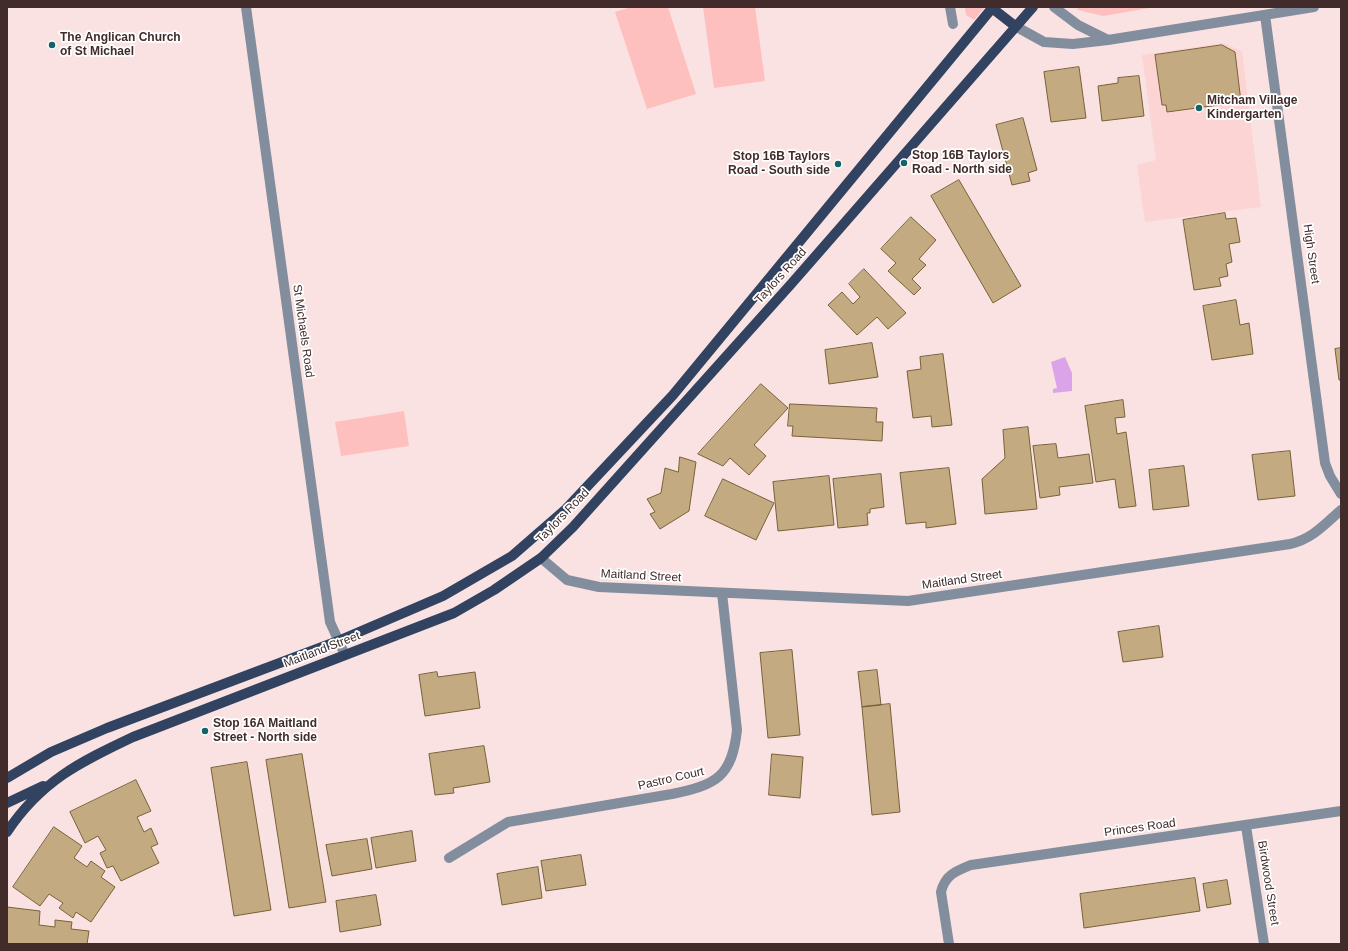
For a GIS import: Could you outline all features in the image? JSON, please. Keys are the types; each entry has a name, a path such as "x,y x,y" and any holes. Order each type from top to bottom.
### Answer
{"main road":[{"name":"Taylors Road","path":"541,558 574,527 792,283 1033,7"},
{"name":"Taylors Road","path":"566,509 673,395 992,8"},
{"path":"992,8 1015,26"},
{"name":"Maitland Street","path":"7,778 51,752 107,728 338,641 443,596 512,556 566,509"},
{"name":"Maitland Street","path":"7,832 16,817 50,783 82,762 133,737 454,613 494,590 541,558"},
{"path":"7,803 50,783"}],"street":[{"name":"St Michaels Road","path":"246,7 330,622 345,655"},
{"path":"950,7 953,24"},
{"path":"1054,7 1078,25 1108,40"},
{"path":"1015,26 1044,42 1072,44 1108,40 1314,7"},
{"name":"High Street","path":"1265,15 1325,463 1339,490"},
{"name":"Maitland Street","path":"541,558 567,580 599,587 908,601 1300,542 1319,531 1341,510"},
{"name":"Pastro Court","path":"449,858 508,822 672,794 693,789 712,782 727,768 735,750 737,730 722,593"},
{"name":"Princes Road","path":"949,944 941,892 946,878 957,870 971,865 1341,811"},
{"name":"Birdwood Street","path":"1246,826 1264,944"}],"shaded area":[{"path":"631,7 668,7 696,94 647,109 615,12"},
{"path":"703,7 755,7 765,81 714,88"},
{"path":"965,7 985,7 974,20 966,15"},
{"path":"1077,7 1155,7 1103,16 1078,10"},
{"name":"Mitcham Village Kindergarten","path":"1223,43 1242,51 1261,207 1145,222 1137,165 1156,160 1142,55"},
{"path":"1065,357 1072,373 1072,391 1053,393 1053,389 1057,388 1051,362"},
{"path":"404,411 409,446 341,456 335,422"}],"building":[{"path":"1222,45 1235,52 1241,102 1167,112 1166,105 1162,105 1155,55"},
{"path":"1079,67 1086,118 1051,122 1044,72"},
{"path":"1139,76 1144,116 1102,121 1098,86 1118,83 1118,78"},
{"path":"1023,118 1037,170 1028,173 1030,181 1012,185 996,125"},
{"path":"959,180 1021,286 993,303 931,196"},
{"path":"1225,213 1226,219 1236,218 1240,242 1229,244 1232,262 1226,264 1228,276 1219,278 1221,286 1194,290 1183,220"},
{"path":"911,217 936,240 919,259 926,265 912,279 921,288 914,295 888,271 896,263 881,249"},
{"path":"864,269 906,313 888,329 877,317 857,335 828,305 842,292 853,304 860,297 849,284"},
{"path":"1236,300 1240,325 1249,323 1253,354 1212,360 1203,306"},
{"path":"872,343 878,377 829,384 825,350"},
{"path":"1341,348 1341,380 1339,380 1335,349"},
{"path":"943,354 952,425 932,427 931,416 913,418 907,371 921,369 920,357"},
{"path":"761,384 788,408 754,445 766,456 749,475 730,458 723,466 698,454"},
{"path":"1123,400 1125,417 1115,418 1117,434 1126,432 1136,506 1119,508 1115,479 1096,482 1085,406"},
{"path":"790,404 877,408 876,422 883,422 882,441 792,436 793,426 788,426"},
{"path":"1028,427 1037,509 985,514 982,479 1005,458 1003,430"},
{"path":"1056,444 1058,458 1089,454 1093,483 1059,487 1060,495 1040,498 1033,446"},
{"path":"1290,451 1295,496 1258,500 1252,455"},
{"path":"680,457 696,462 689,511 660,529 650,514 655,512 647,499 661,493 665,468 678,472"},
{"path":"1184,466 1189,506 1153,510 1149,470"},
{"path":"949,468 956,524 926,528 926,522 906,524 900,473"},
{"path":"881,474 884,507 870,509 870,513 867,513 868,525 838,528 833,479"},
{"path":"829,476 834,525 778,531 773,482"},
{"path":"723,479 774,503 756,540 705,516"},
{"path":"1159,626 1163,657 1123,662 1118,632"},
{"path":"792,650 800,735 768,738 760,653"},
{"path":"877,670 881,705 862,707 858,672"},
{"path":"437,672 438,677 475,672 480,708 425,716 419,675"},
{"path":"890,704 900,812 872,815 862,707"},
{"path":"484,746 490,782 453,788 454,793 435,795 429,754"},
{"path":"302,754 326,902 289,908 266,760"},
{"path":"772,754 803,757 800,798 769,795"},
{"path":"247,762 271,910 234,916 211,768"},
{"path":"136,780 151,811 137,817 144,832 151,828 158,844 151,847 159,863 121,881 113,866 107,868 100,853 106,850 98,836 85,843 70,812"},
{"path":"54,827 82,846 74,858 87,867 91,861 105,871 101,877 115,887 91,922 76,912 73,918 59,908 63,903 49,894 40,906 13,887"},
{"path":"412,831 416,861 376,868 371,838"},
{"path":"367,839 372,869 332,876 326,845"},
{"path":"581,855 586,885 546,891 541,861"},
{"path":"538,867 542,898 502,905 497,874"},
{"path":"1195,878 1200,911 1084,928 1080,894"},
{"path":"1227,880 1231,904 1207,908 1203,884"},
{"path":"376,895 381,925 340,932 336,901"},
{"path":"7,907 40,911 39,925 55,927 55,920 72,922 71,929 89,931 87,944 7,944"}],"place":[{"name":"The Anglican Church of St Michael","path":"52,45"},
{"name":"Mitcham Village Kindergarten","path":"1199,108"},
{"name":"Stop 16B Taylors Road - North side","path":"904,163"},
{"name":"Stop 16B Taylors Road - South side","path":"838,164"},
{"name":"Stop 16A Maitland Street - North side","path":"205,731"}]}
